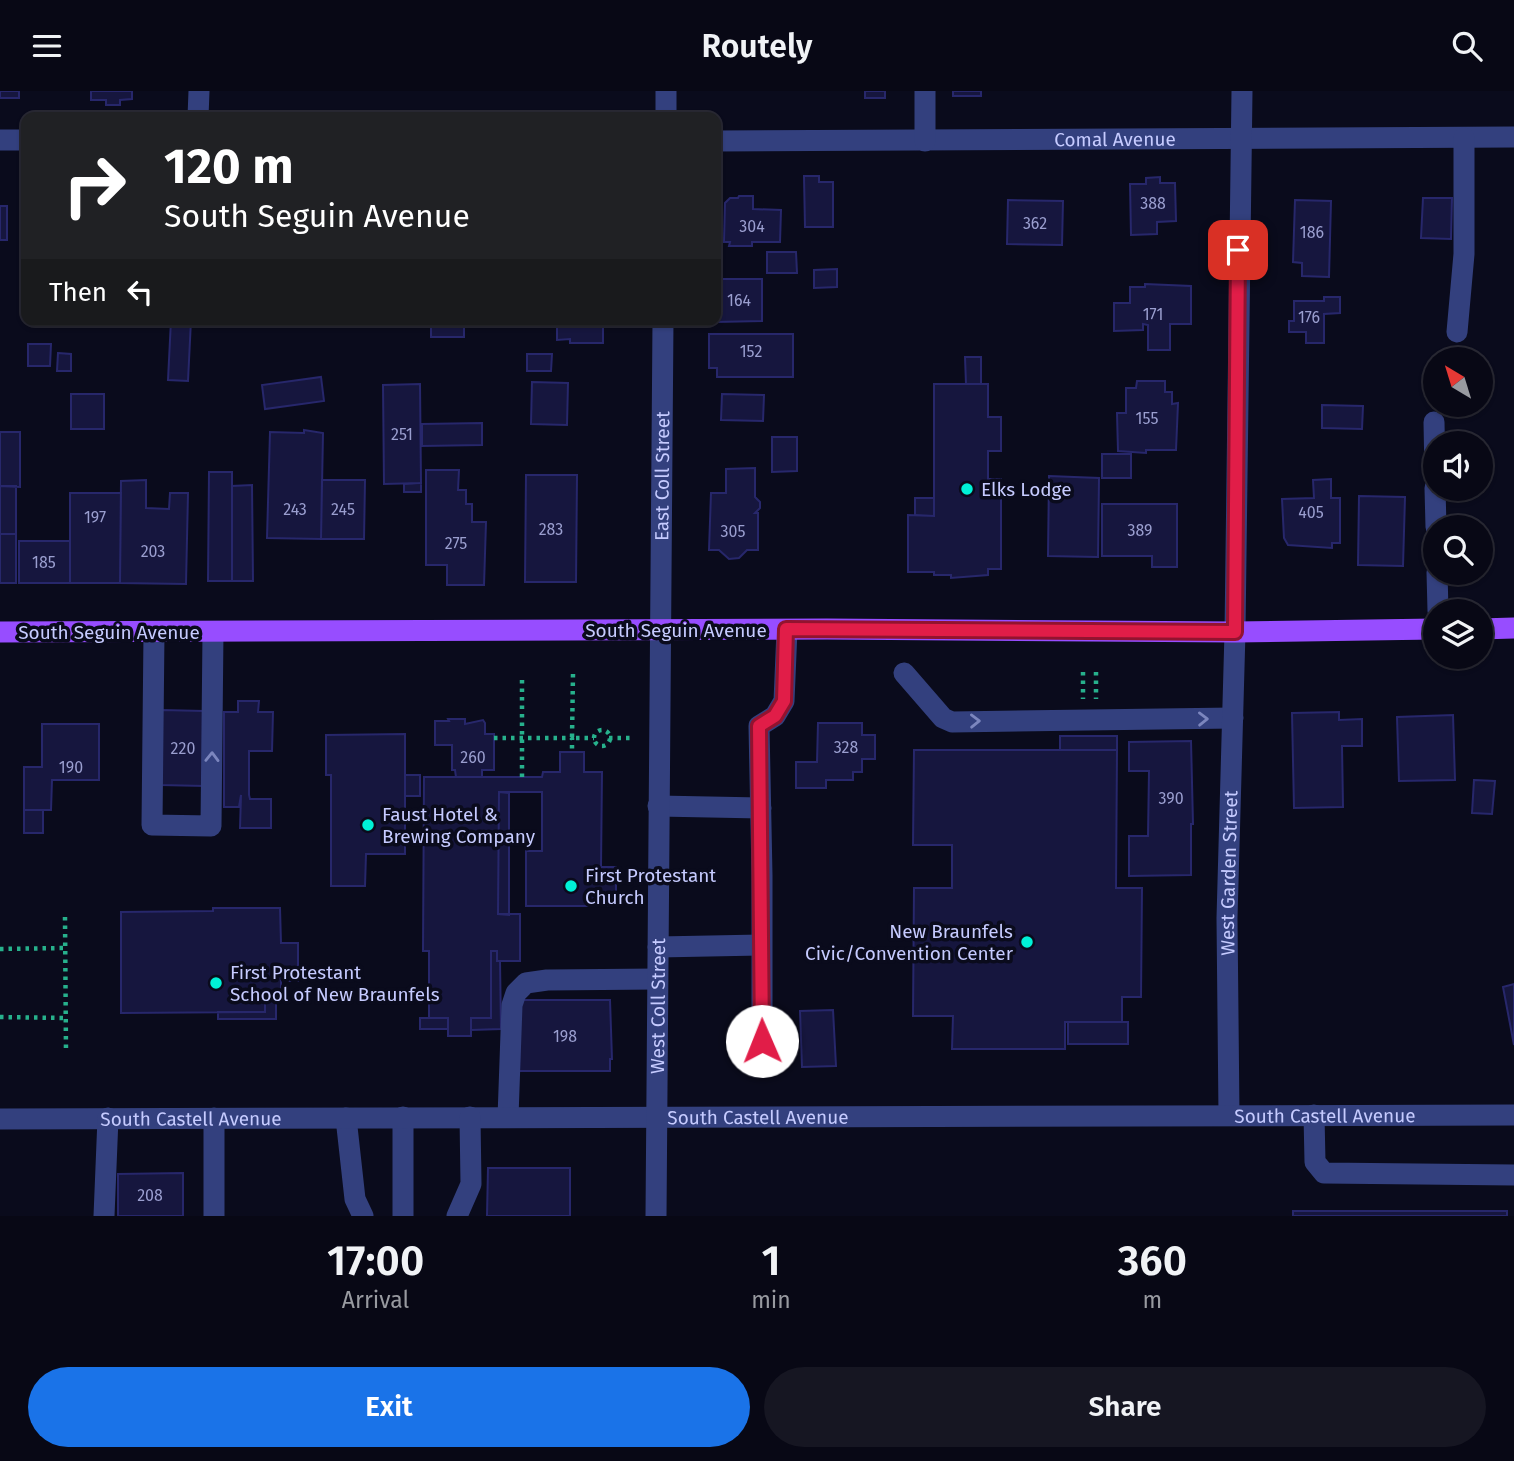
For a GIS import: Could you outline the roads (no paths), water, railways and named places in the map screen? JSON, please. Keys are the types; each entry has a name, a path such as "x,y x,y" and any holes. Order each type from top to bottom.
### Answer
{"main road":[{"path":"1493,629 1514,628"},
{"name":"South Seguin Avenue","path":"0,632 786,629 1235,632 1423,629"}],"street":[{"path":"198,112 199,91"},
{"path":"666,91 666,112"},
{"path":"925,91 925,141"},
{"name":"West Garden Street","path":"1229,1115 1227,918 1235,632 1242,91"},
{"name":"Comal Avenue","path":"721,141 1514,137"},
{"path":"1457,332 1464,254 1464,138"},
{"path":"0,140 21,140"},
{"name":"East Coll Street","path":"659,630 663,326"},
{"path":"1434,422 1434,431"},
{"path":"762,1064 759,726 775,716 784,701 786,629"},
{"name":"West Coll Street","path":"656,1216 659,630"},
{"path":"154,633 152,825 211,826 213,632"},
{"path":"904,673 943,718 952,722 1233,718"},
{"path":"658,806 761,808"},
{"path":"657,947 761,945"},
{"path":"508,1117 512,1005 516,993 526,983 547,980 657,979"},
{"path":"1314,1115 1315,1162 1324,1173 1514,1175"},
{"name":"South Castell Avenue","path":"0,1119 1514,1115"},
{"path":"403,1117 403,1216"},
{"path":"457,1216 471,1184 470,1117"},
{"path":"104,1216 108,1118"},
{"path":"214,1118 214,1216"},
{"path":"346,1118 355,1199 363,1216"}],"place":[{"name":"Elks Lodge","path":"967,489"},
{"name":"Faust Hotel & Brewing Company","path":"368,825"},
{"name":"First Protestant Church","path":"571,886"},
{"name":"New Braunfels Civic/Convention Center","path":"1027,942"},
{"name":"First Protestant School of New Braunfels","path":"216,983"}]}
